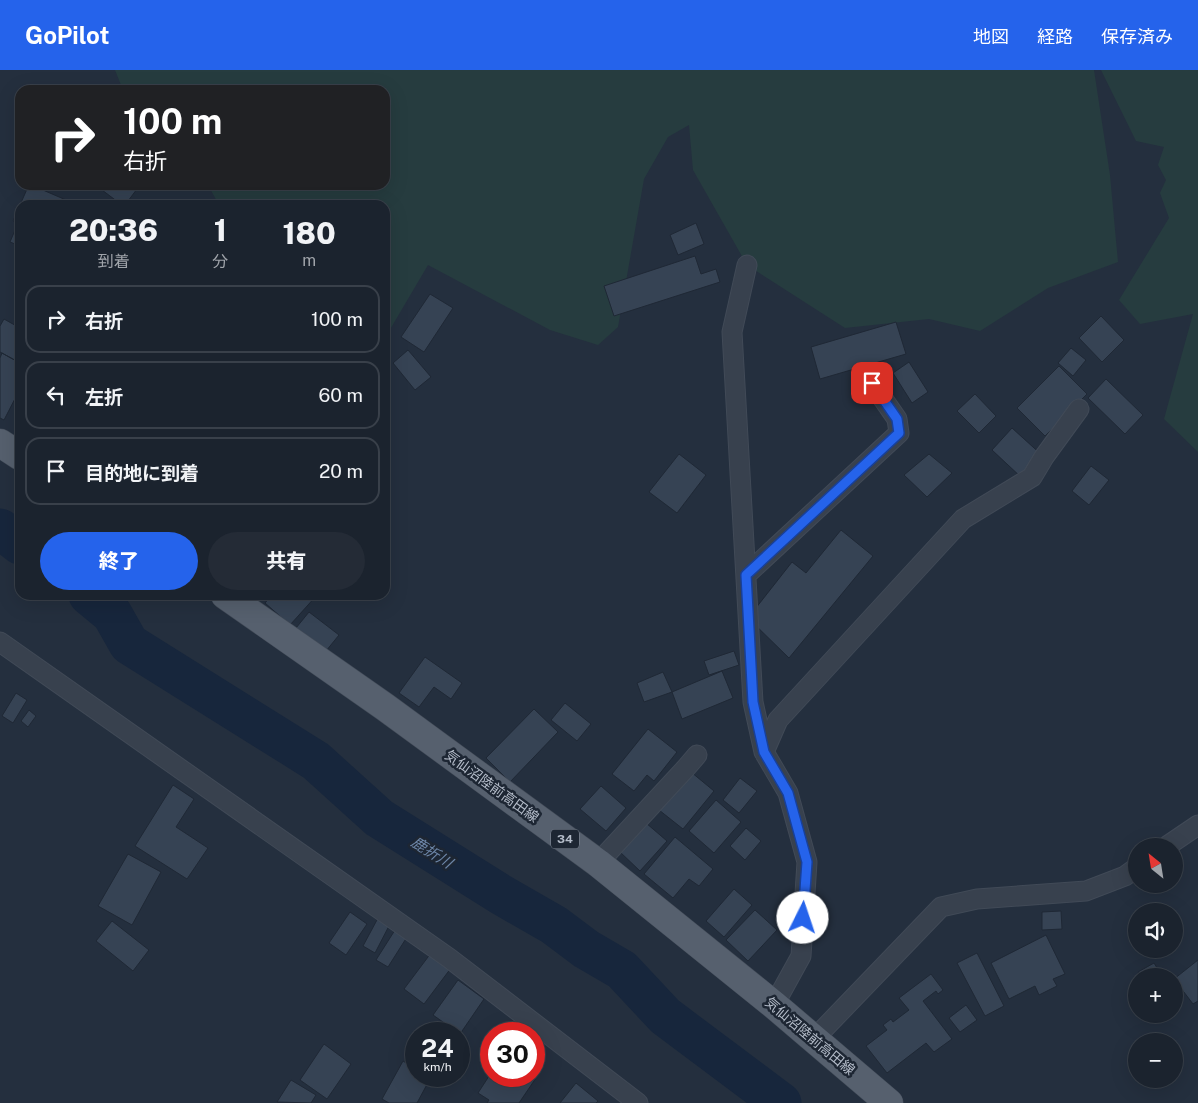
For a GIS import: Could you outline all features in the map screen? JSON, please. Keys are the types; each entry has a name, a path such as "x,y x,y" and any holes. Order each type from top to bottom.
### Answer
{"main road":[{"path":"0,443 15,453"},
{"name":"気仙沼陸前高田線","path":"232,600 385,707 598,863 890,1103"}],"street":[{"path":"746,265 732,332 753,702 764,752 788,793 807,862 801,956 774,1006"},
{"path":"746,575 899,433 897,419 872,383"},
{"path":"764,752 778,720 962,519 1032,477 1044,457 1079,409"},
{"path":"0,642 449,958 638,1103"},
{"path":"598,863 697,755"},
{"path":"1179,838 1198,825"},
{"path":"814,1039 941,907 977,899 1086,891 1128,874"}],"green space":[{"path":"115,70 1094,70 1110,175 1118,262 1048,288 980,331 929,319 845,328 747,265 693,170 689,125 668,137 644,179 618,327 598,345 550,330 428,265 390,330 390,200 216,200 211,190 390,190 390,85 121,85"},
{"path":"1101,70 1198,70 1198,452 1164,419 1193,314 1140,324 1119,300 1169,218 1160,193 1166,180 1158,165 1164,147 1136,141"}],"building":[{"path":"27,190 43,190 66,200 22,200"},
{"path":"102,190 136,190 129,200 115,200"},
{"path":"696,223 704,244 678,255 670,235"},
{"path":"15,230 15,244 10,242"},
{"path":"695,256 701,274 716,269 720,282 614,316 604,286"},
{"path":"430,294 453,308 424,352 401,337"},
{"path":"1101,316 1124,340 1102,362 1079,338"},
{"path":"4,319 15,325 15,360 0,352 0,326"},
{"path":"896,322 906,354 820,379 811,347"},
{"path":"1071,348 1086,360 1073,376 1058,363"},
{"path":"408,350 431,377 415,390 393,363"},
{"path":"2,353 15,360 15,399 4,420 0,418 0,358"},
{"path":"909,362 928,392 912,403 893,373"},
{"path":"1059,366 1087,394 1045,436 1017,408"},
{"path":"1106,379 1143,415 1125,434 1088,398"},
{"path":"975,394 996,416 979,433 957,411"},
{"path":"1012,428 1044,457 1023,479 992,450"},
{"path":"679,454 706,475 677,513 649,492"},
{"path":"929,454 952,473 927,497 904,475"},
{"path":"1091,466 1109,480 1089,505 1072,491"},
{"path":"841,530 873,556 789,658 748,618 792,562 806,573"},
{"path":"268,600 312,600 290,625 265,603"},
{"path":"309,612 339,635 326,651 296,628"},
{"path":"734,651 739,665 709,675 704,661"},
{"path":"425,657 462,683 451,699 434,687 419,707 399,693"},
{"path":"722,671 733,698 682,719 672,692"},
{"path":"663,672 672,692 644,702 637,683"},
{"path":"16,693 27,700 13,723 2,716"},
{"path":"565,703 591,724 577,741 551,720"},
{"path":"534,709 558,732 510,782 486,758"},
{"path":"29,710 36,716 28,727 21,721"},
{"path":"648,729 677,752 654,781 647,775 634,791 612,774"},
{"path":"691,772 714,791 683,829 659,810"},
{"path":"740,778 757,791 739,813 723,800"},
{"path":"173,785 194,799 176,827 208,848 187,879 135,846"},
{"path":"601,786 626,808 606,831 580,809"},
{"path":"716,800 741,822 714,853 689,831"},
{"path":"646,823 667,841 640,871 620,852"},
{"path":"746,828 761,841 745,860 730,846"},
{"path":"675,837 713,869 699,886 689,879 673,898 644,874"},
{"path":"128,854 161,872 132,925 98,906"},
{"path":"734,889 752,905 724,937 706,921"},
{"path":"755,910 777,930 748,961 726,940"},
{"path":"1061,911 1062,929 1042,930 1042,912"},
{"path":"350,912 367,924 346,955 329,943"},
{"path":"378,918 390,924 375,953 363,946"},
{"path":"112,921 149,950 133,971 96,941"},
{"path":"395,930 407,937 388,967 376,960"},
{"path":"1046,935 1065,974 1053,979 1057,986 1039,995 1035,986 1009,999 991,963"},
{"path":"431,953 451,968 424,1004 404,989"},
{"path":"977,953 1004,1006 985,1016 957,963"},
{"path":"1198,960 1198,1001 1193,1004 1183,991 1183,972"},
{"path":"1154,963 1157,968 1145,968"},
{"path":"931,974 943,990 938,994 936,991 923,1001 952,1039 934,1052 926,1043 887,1073 866,1046 887,1030 883,1025 891,1019 893,1022 909,1010 899,998"},
{"path":"458,980 484,999 468,1022 443,1022 433,1015"},
{"path":"966,1005 977,1020 960,1032 949,1018"},
{"path":"324,1044 351,1064 327,1099 300,1080"},
{"path":"403,1061 405,1062 405,1087 426,1087 417,1103 389,1103 382,1099"},
{"path":"291,1080 316,1095 311,1103 277,1102"},
{"path":"576,1083 598,1101 596,1103 560,1103"},
{"path":"482,1087 530,1087 519,1103 487,1103 489,1100 478,1093"}],"waterway":[{"name":"鹿折川","path":"0,529 15,540"},
{"name":"鹿折川","path":"95,600 112,614 129,644 316,761 379,818 500,894 554,925 586,949 622,970 665,1016 781,1103"}],"route":[{"path":"803,918 807,862 788,793 764,752 753,702 746,575 899,433 897,419 872,383"}]}
